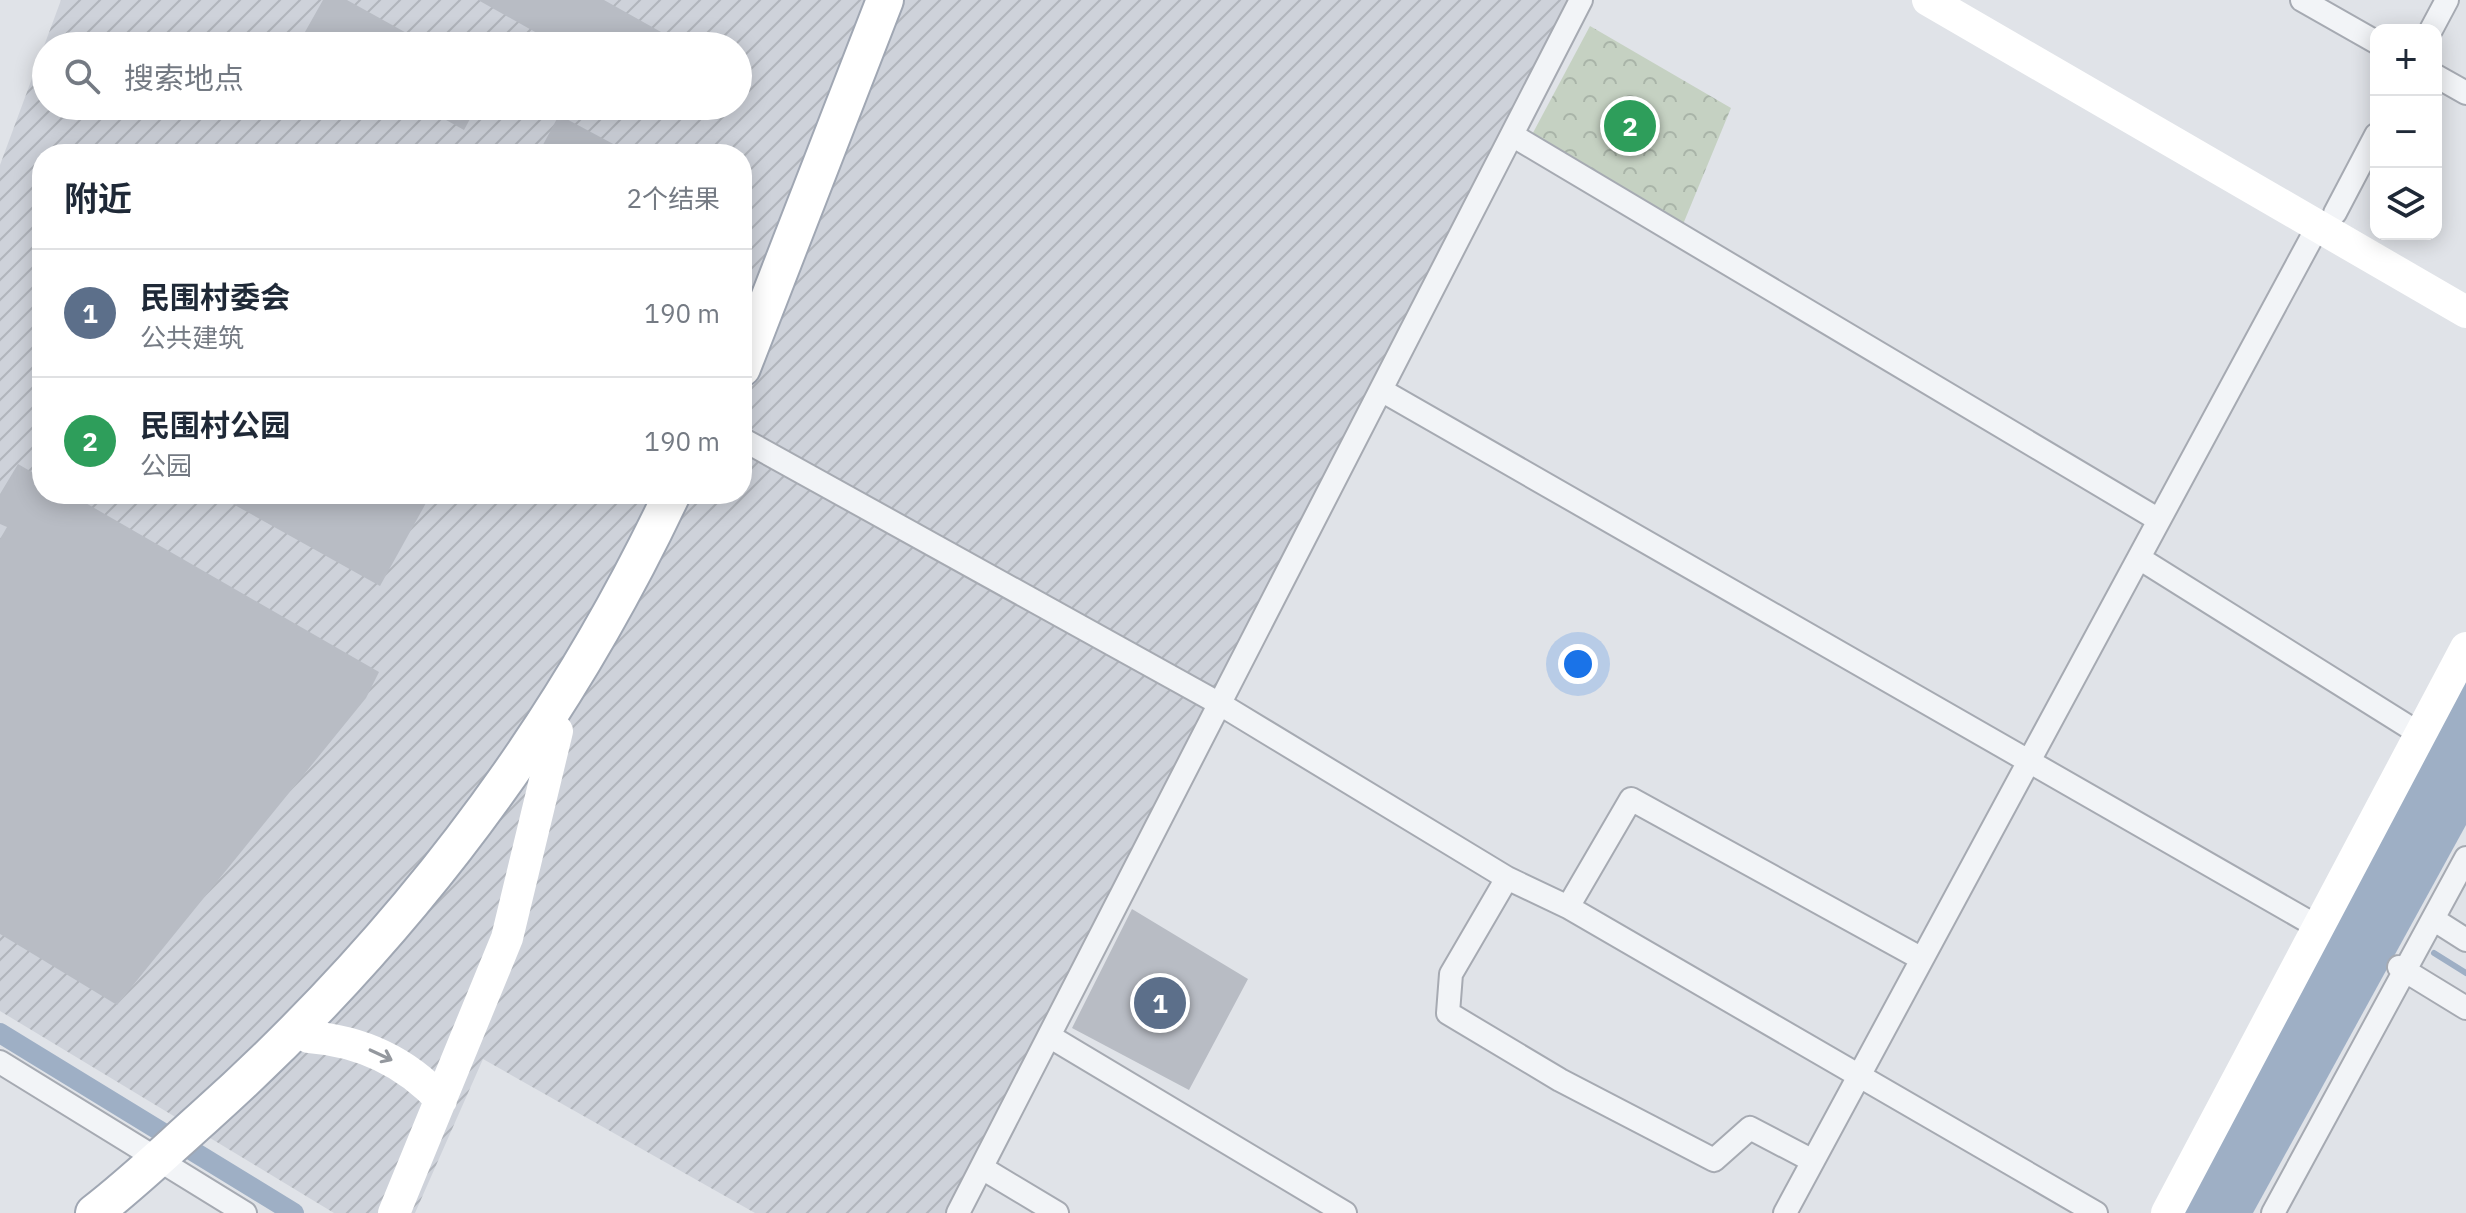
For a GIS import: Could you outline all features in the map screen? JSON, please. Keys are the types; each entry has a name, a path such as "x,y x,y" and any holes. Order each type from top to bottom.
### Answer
{"main road":[{"path":"752,303 866,0"},
{"path":"752,342 885,0"},
{"path":"115,1213 203,1129 327,1000 461,844 544,727 584,661 667,504"},
{"path":"203,1129 309,1037 379,960 557,731 616,634 684,504"},
{"path":"94,1213 171,1160"}],"street":[{"path":"958,1213 1581,0"},
{"path":"1928,0 2327,220 2466,290"},
{"path":"1972,0 2327,220 2466,312"},
{"path":"2302,0 2370,39"},
{"path":"2434,24 2447,0"},
{"path":"2442,79 2466,93"},
{"path":"1512,135 2159,520"},
{"path":"1785,1213 2159,520 2370,145"},
{"path":"1381,390 2318,927"},
{"path":"752,445 1220,704 1507,878 1568,907 2096,1213"},
{"path":"2139,558 2420,734"},
{"path":"2167,1213 2466,648"},
{"path":"394,1213 507,938 557,731"},
{"path":"1568,907 1631,799 1922,959"},
{"path":"2273,1213 2402,968 2466,858"},
{"path":"1507,878 1451,974 1448,1013 1560,1080 1714,1160 1750,1128 1813,1161"},
{"path":"2433,919 2466,940"},
{"path":"2402,968 2466,1008"},
{"path":"1049,1036 1345,1213"},
{"path":"309,1037 344,1041 377,1052 411,1072 441,1100"},
{"path":"0,1062 171,1160 245,1213"},
{"path":"982,1168 1057,1213"}],"shaded area":[{"path":"61,0 1570,0 954,1213 755,1213 483,1059 415,1213 334,1213 0,1011 0,165 32,78 32,120 752,120 752,32 49,32"}],"green space":[{"path":"1590,26 1731,108 1679,234 1527,144"}],"water":[{"path":"2466,677 2466,825 2253,1213 2176,1213"}],"building":[{"path":"323,0 347,0 405,32 305,32"},
{"path":"478,0 604,0 661,32 535,32"},
{"path":"446,120 469,120 464,130"},
{"path":"556,120 568,120 613,144 543,144"},
{"path":"18,464 32,472 32,504 87,504 379,672 366,698 117,1005 0,934 0,539 7,527 0,524 0,494"},
{"path":"233,504 425,504 380,586"},
{"path":"1132,909 1248,979 1189,1090 1072,1028"}],"waterway":[{"path":"2434,953 2466,973"},
{"path":"0,1033 294,1213"}],"place":[{"name":"民围村公园","path":"1630,126"},
{"name":"民围村委会","path":"1160,1003"}]}
